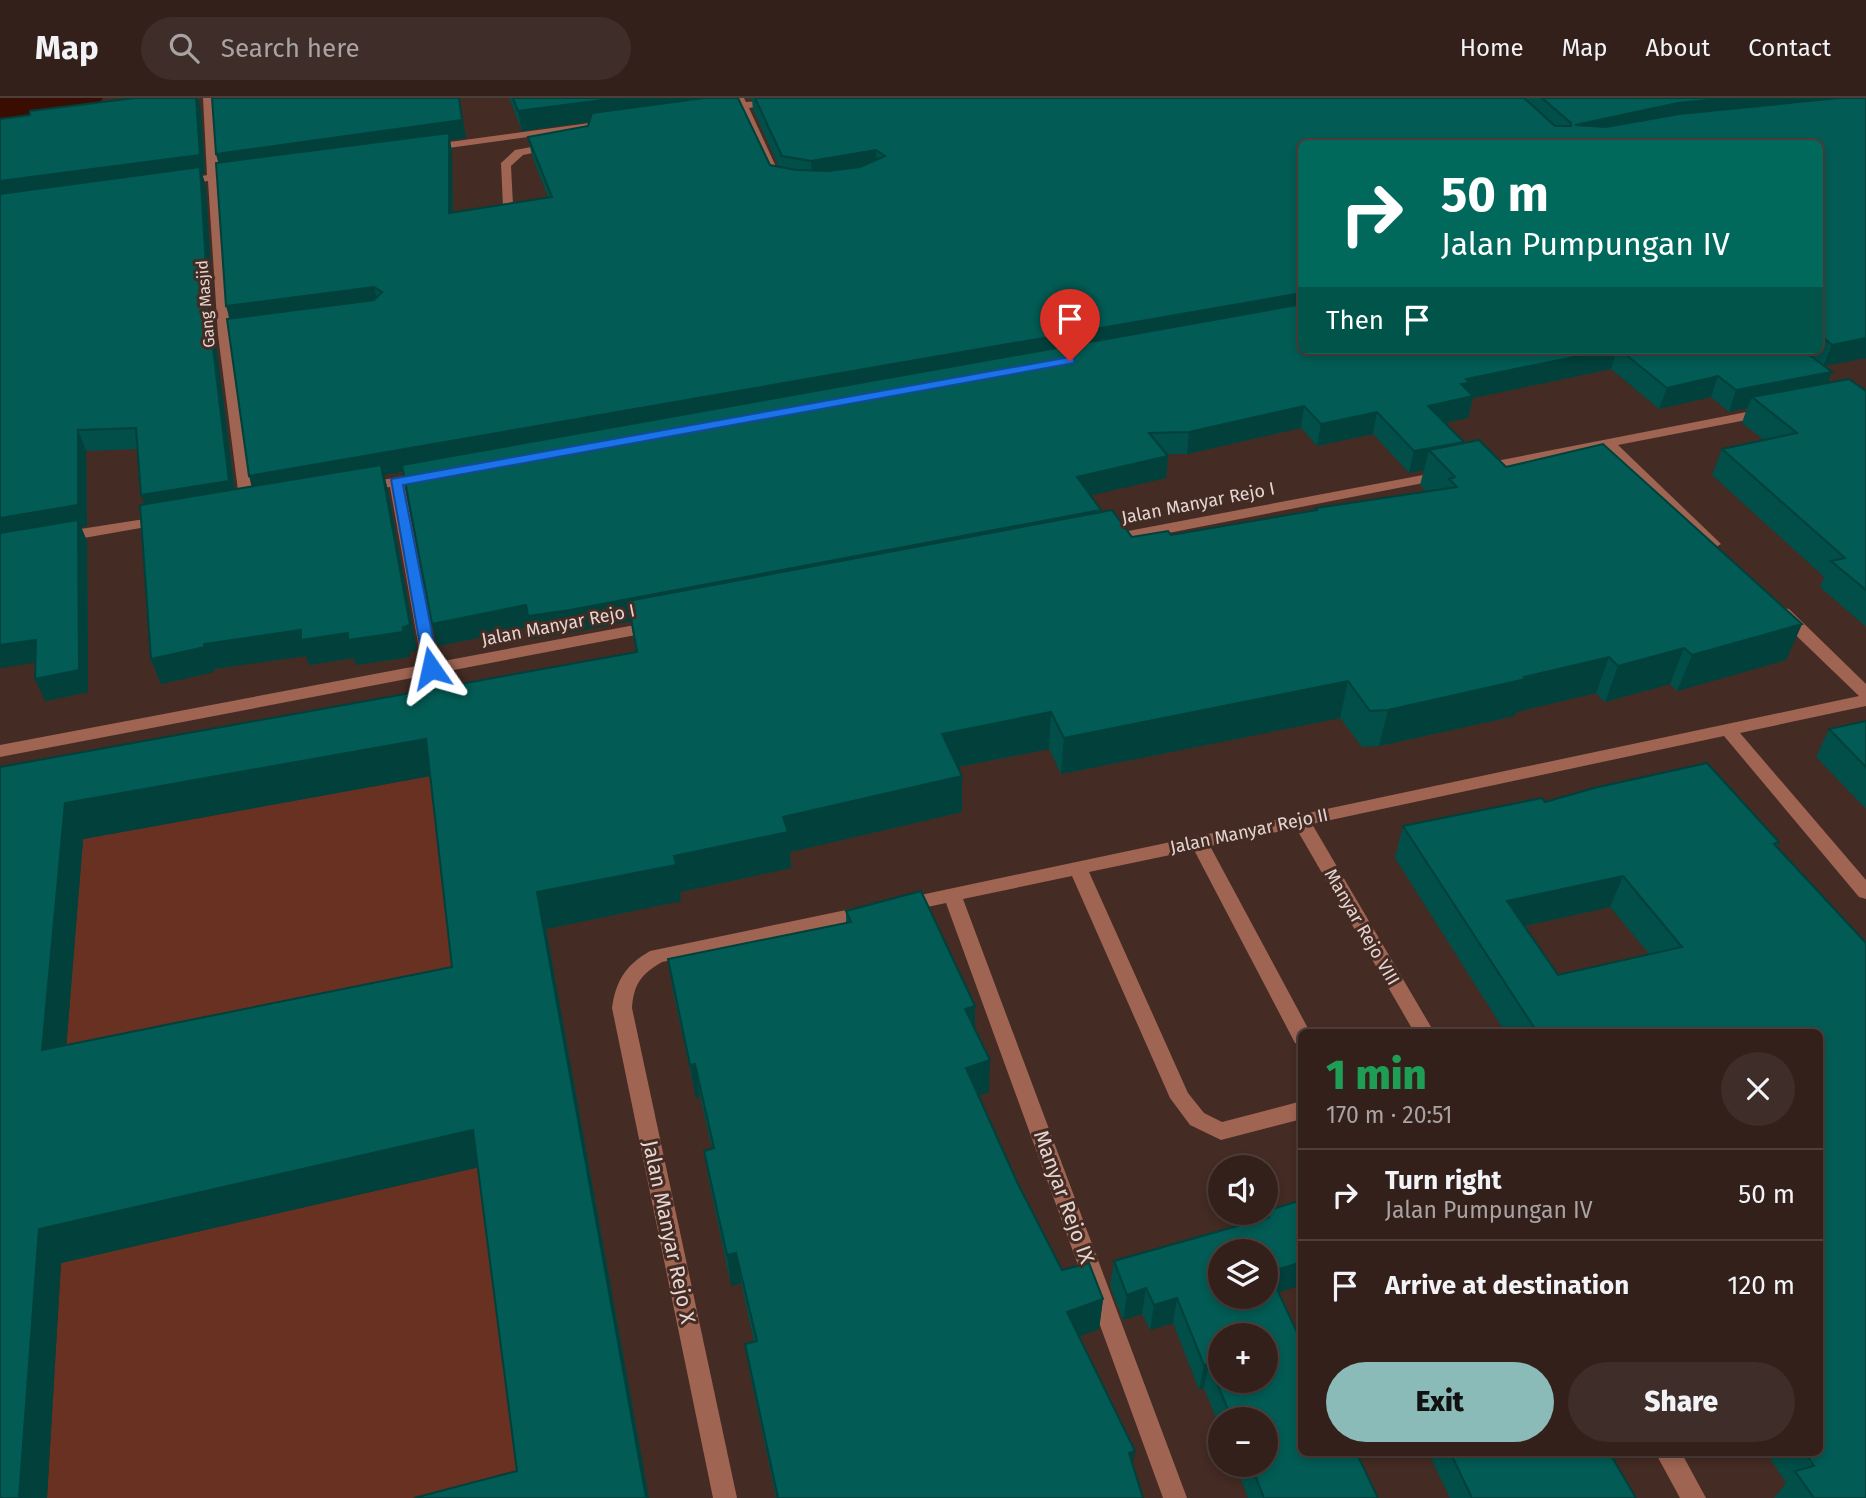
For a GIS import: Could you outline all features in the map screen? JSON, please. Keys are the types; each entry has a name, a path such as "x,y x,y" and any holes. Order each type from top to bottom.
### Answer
{"street":[{"name":"Gang Masjid","path":"208,98 213,177 247,506"},
{"path":"704,111 741,102 802,98"},
{"path":"741,102 776,180"},
{"path":"421,149 587,133 613,123"},
{"path":"507,205 505,165 519,152 570,144"},
{"path":"173,183 255,172"},
{"name":"Jalan Manyar Rejo I","path":"1088,543 1780,410"},
{"path":"1609,444 1729,560"},
{"path":"355,488 437,475"},
{"path":"396,482 431,668"},
{"path":"41,541 178,517"},
{"path":"1768,598 1866,693"},
{"name":"Jalan Manyar Rejo I","path":"0,751 678,621"},
{"name":"Jalan Manyar Rejo II","path":"635,968 657,956 1866,700"},
{"path":"1727,729 1866,892"},
{"name":"Manyar Rejo VIII","path":"1301,821 1422,1029"},
{"path":"1199,842 1298,1029"},
{"path":"1077,867 1180,1098 1197,1119 1221,1131 1298,1111"},
{"name":"Manyar Rejo IX","path":"952,895 1175,1498"},
{"name":"Jalan Manyar Rejo X","path":"635,968 624,985 622,1008 725,1498"},
{"path":"1669,1456 1694,1498"}],"shaded area":[{"path":"436,775 463,1003 63,1086 83,839"},
{"path":"484,1166 528,1498 47,1498 61,1263"}],"building":[{"path":"135,98 196,98 200,155 0,181 0,119 30,115 30,111"},
{"path":"212,98 459,98 462,120 216,154"},
{"path":"513,98 618,98 518,111"},
{"path":"704,98 738,98 770,165 796,170 828,171 860,167 885,156 876,150 811,161 782,156 755,98 1524,98 1555,126 1571,126 1571,123 1542,98 1729,98 1678,103 1575,125 1606,127 1679,114 1839,98 1866,98 1866,338 1832,345 1823,338 1823,140 1298,140 1298,294 249,476 227,319 374,300 382,292 374,287 226,306 216,163 449,133 449,213 552,197 528,137 588,126 592,113"},
{"path":"200,167 209,315 229,481 141,495 136,428 78,430 78,505 0,518 0,194"},
{"path":"1298,305 1298,354 1588,354 1466,379 1470,383 1461,384 1473,396 1428,406 1464,442 1414,451 1377,412 1321,424 1304,406 1189,432 1149,433 1168,456 1077,477 1101,510 528,616 526,605 432,624 402,465"},
{"path":"1625,354 1808,354 1832,372 1736,390 1718,376 1667,388"},
{"path":"1849,379 1866,391 1866,590 1831,561 1845,558 1722,449 1797,433 1752,397"},
{"path":"1479,440 1506,467 1603,444 1802,624 1692,655 1684,648 1618,666 1609,657 1388,710 1370,711 1348,681 1064,738 1051,712 942,734 962,776 783,817 788,832 674,856 676,865 537,892 646,1498 414,1498 517,1471 473,1130 39,1229 19,1498 0,1498 0,767 637,652 628,601 1112,510 1132,537 1168,531 1171,535 1317,510 1316,508 1457,487 1449,479 1455,477 1429,450","holes":["426,739 452,967 42,1050 65,803"]},
{"path":"381,465 410,625 403,627 403,632 348,640 348,633 301,640 301,630 204,644 205,647 151,659 140,505"},
{"path":"78,520 79,670 35,679 36,640 0,645 0,533"},
{"path":"1866,721 1866,767 1829,729"},
{"path":"1707,763 1779,842 1774,844 1866,943 1866,1498 1814,1498 1795,1471 1814,1466 1808,1456 1823,1456 1823,1029 1535,1029 1403,826 1542,798 1545,802 1594,788","holes":["1623,876 1682,947 1558,975 1507,901"]},
{"path":"921,891 975,1006 965,1009 990,1060 966,1068 1018,1184 1062,1270 1089,1263 1103,1299 1067,1312 1135,1451 1129,1453 1143,1498 778,1498 745,1344 757,1341 736,1253 727,1255 704,1151 714,1148 695,1064 690,1065 668,959 851,922 846,911"},
{"path":"1298,1201 1298,1263 1278,1269 1278,1239 1208,1239 1208,1309 1278,1309 1278,1291 1298,1334 1298,1456 1358,1456 1378,1498 1264,1498 1256,1477 1278,1477 1278,1407 1227,1407 1221,1393 1278,1393 1278,1323 1208,1323 1208,1364 1204,1365 1177,1298 1154,1305 1146,1288 1127,1295 1114,1261 1241,1225 1278,1225 1278,1207"},
{"path":"1452,1456 1611,1456 1636,1498 1472,1498"}],"waterway":[{"path":"0,108 76,98"}],"route":[{"path":"431,668 396,482 1070,361"}]}
